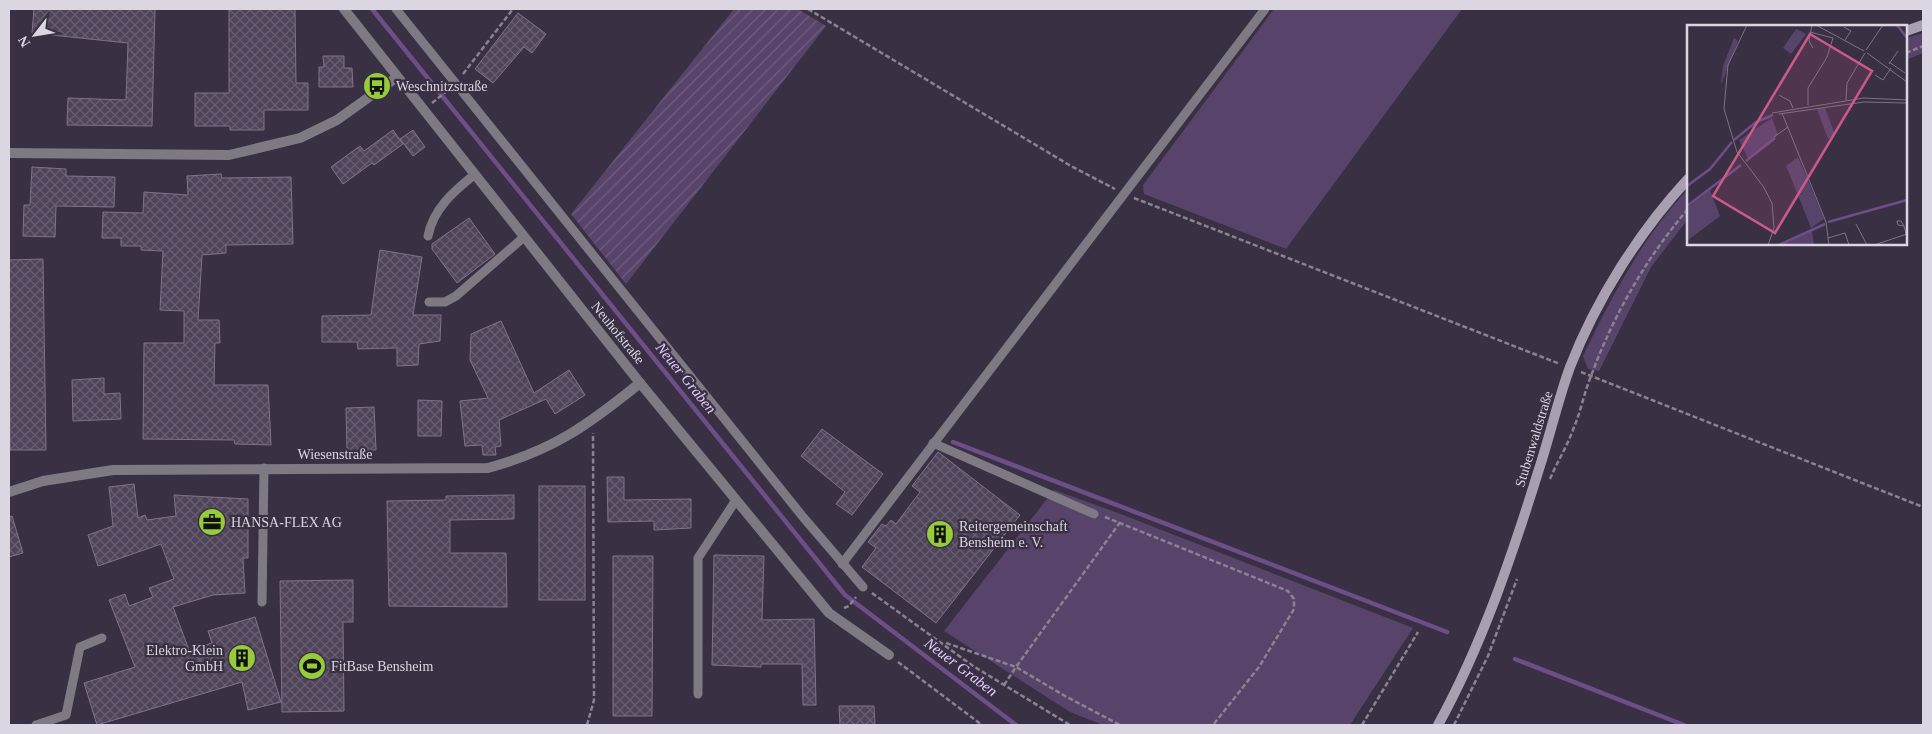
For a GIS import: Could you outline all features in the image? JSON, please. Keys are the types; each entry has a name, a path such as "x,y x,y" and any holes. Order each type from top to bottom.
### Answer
{"street":[{"name":"Neuhofstraße","path":"344,9 640,383 829,613 889,655"},
{"path":"1907,31 1923,25"},
{"path":"9,153 229,155 300,138 337,120 397,77"},
{"name":"Stubenwaldstraße","path":"1438,725 1479,639 1529,502 1570,368 1598,308 1618,274 1650,225 1687,180"},
{"name":"Wiesenstraße","path":"9,492 43,481 113,470 488,468 523,458 561,440 593,421 640,383"}],"lane":[{"path":"396,9 861,590"},
{"path":"842,564 1266,9"},
{"path":"428,236 430,227 442,204 474,175"},
{"path":"429,302 445,302 456,296 524,237"},
{"path":"933,443 1094,514"},
{"path":"262,602 264,468"},
{"path":"698,694 698,558 736,500"},
{"path":"36,725 66,715 80,647 102,638"}],"path":[{"path":"456,84 513,9"},
{"path":"808,9 1071,166 1125,194 1923,507"},
{"path":"1907,52 1923,46"},
{"path":"435,100 448,90"},
{"path":"1548,486 1574,429 1590,376 1616,316 1648,263 1687,209"},
{"path":"587,725 594,700 593,421"},
{"path":"1094,514 1121,521 1288,591 1294,599 1294,609 1259,667 1213,725"},
{"path":"1004,685 1121,521"},
{"path":"1454,725 1488,656 1520,570"},
{"path":"849,606 861,590 942,642 973,666 1070,725"},
{"path":"1362,725 1418,632"},
{"path":"942,642 1016,667 1120,725"},
{"path":"889,655 982,725"}],"shaded area":[{"path":"734,9 798,9 826,26 626,284 571,214"},
{"path":"1274,9 1462,9 1286,249 1144,194 1143,185"},
{"path":"1923,33 1923,53 1907,60 1907,38"},
{"path":"1687,190 1687,220 1651,267 1599,371 1588,369 1583,356 1605,311 1629,268 1671,208"},
{"path":"1054,490 1413,628 1350,725 1103,725 1070,712 944,631"}],"building":[{"path":"34,9 155,9 152,126 67,125 68,98 126,100 128,43 32,33"},
{"path":"229,9 295,9 296,83 308,83 308,110 264,110 264,130 230,130 230,126 195,126 195,93 229,93"},
{"path":"518,13 546,34 532,53 524,47 493,83 475,69"},
{"path":"323,56 344,56 344,68 352,68 353,87 319,87 319,67 324,67"},
{"path":"393,130 403,144 343,184 331,167 360,146 364,151"},
{"path":"413,130 425,147 413,156 400,139"},
{"path":"32,167 66,169 66,176 115,177 114,207 56,206 55,237 23,236 24,205 30,205"},
{"path":"221,174 222,178 291,177 293,244 226,245 226,253 202,255 198,320 219,320 220,343 215,343 214,385 268,385 271,445 235,444 234,440 143,439 144,343 184,343 184,311 160,310 163,251 141,250 141,246 121,246 121,238 102,238 103,212 143,213 144,192 188,195 187,176"},
{"path":"469,218 495,254 457,283 432,249 432,244"},
{"path":"380,250 422,257 413,315 441,315 440,341 419,344 418,365 397,366 397,348 358,349 357,342 322,342 322,316 371,315"},
{"path":"43,259 46,450 10,450 9,260"},
{"path":"501,321 534,393 569,370 585,395 555,414 546,399 499,420 501,446 495,447 496,455 483,455 482,445 465,446 460,401 488,398 470,360 471,334"},
{"path":"104,378 104,394 120,393 121,419 73,421 72,380"},
{"path":"418,400 442,401 441,436 418,436"},
{"path":"374,407 376,450 347,451 346,408"},
{"path":"822,429 883,474 852,515 836,504 845,492 801,456"},
{"name":"Reitergemeinschaft Bensheim e. V.","path":"938,452 1020,515 936,623 862,567 876,548 868,542 882,524 886,526 891,520 896,524 920,492 912,486"},
{"path":"607,477 624,477 624,500 691,499 691,528 654,530 654,521 608,522"},
{"path":"134,484 138,518 145,515 147,520 176,516 174,495 248,499 248,558 243,558 245,593 213,595 173,607 189,650 212,643 208,631 255,617 281,702 248,710 242,682 97,725 84,683 135,667 109,600 125,594 129,606 153,597 149,588 174,579 161,544 98,566 88,535 113,526 109,487"},
{"path":"539,486 585,486 585,600 539,600"},
{"path":"514,495 514,519 450,520 450,553 506,553 507,607 389,606 387,501 446,500 446,496"},
{"path":"12,516 23,553 9,557 9,517"},
{"path":"714,555 764,556 762,620 814,619 816,705 803,705 802,664 761,664 761,667 712,665"},
{"path":"613,556 653,556 652,716 613,716"},
{"name":"FitBase Bensheim","path":"353,580 353,622 343,622 344,711 282,712 280,581"},
{"path":"839,706 874,706 875,725 840,725"}],"waterway":[{"name":"Neuer Graben","path":"372,9 845,595 1016,725"},
{"path":"953,442 1447,632"},
{"path":"1515,659 1684,725"}],"place":[{"name":"Weschnitzstraße","path":"377,86"},
{"name":"HANSA-FLEX AG","path":"212,522"},
{"name":"Reitergemeinschaft Bensheim e. V.","path":"940,534"},
{"name":"Elektro-Klein GmbH","path":"242,658"},
{"name":"FitBase Bensheim","path":"312,666"}]}
